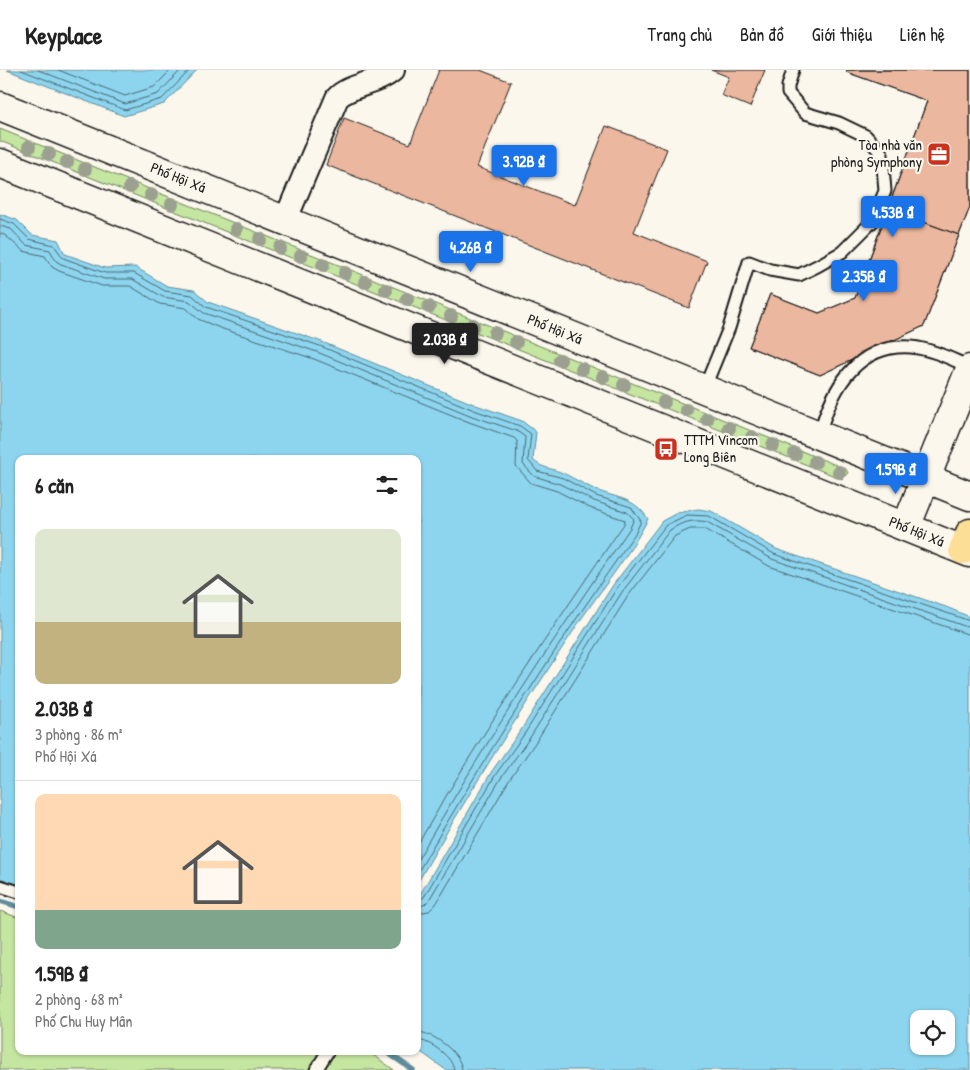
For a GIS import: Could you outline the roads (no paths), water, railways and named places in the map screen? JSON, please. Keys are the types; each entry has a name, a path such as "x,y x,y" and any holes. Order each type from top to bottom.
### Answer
{"main road":[{"name":"Phố Hội Xá","path":"0,106 970,496"},
{"name":"Phố Hội Xá","path":"0,163 906,527 968,545"},
{"path":"906,527 970,368"}],"street":[{"path":"285,220 337,98 345,91 374,83 393,70"}],"lane":[{"path":"704,389 729,328 750,262 770,270 800,275 842,252 872,222 885,191 882,154 866,136 839,123 805,113 788,93 789,79 793,70"},
{"path":"819,435 827,406 840,382 860,363 884,351 911,347 938,354 970,368"},
{"path":"0,886 15,891"},
{"path":"316,1070 325,1055"}],"water":[{"path":"7,70 197,70 164,104 124,116"},
{"path":"0,214 17,220 32,235 58,240 65,254 105,268 135,267 167,286 194,290 208,302 322,342 476,405 522,421 536,432 533,460 536,463 637,506 648,519 631,549 581,619 512,725 421,877 421,455 15,455 15,886 0,881"},
{"path":"698,509 711,511 776,549 970,617 970,1070 446,1070 421,1052 421,893 492,771 521,730 613,585 662,521 677,513"}],"waterway":[{"path":"0,901 15,906"},
{"path":"391,1055 413,1070"}],"place":[{"name":"Tòa nhà văn phòng Symphony","path":"939,154"},
{"name":"TTTM Vincom Long Biên","path":"666,449"}]}
